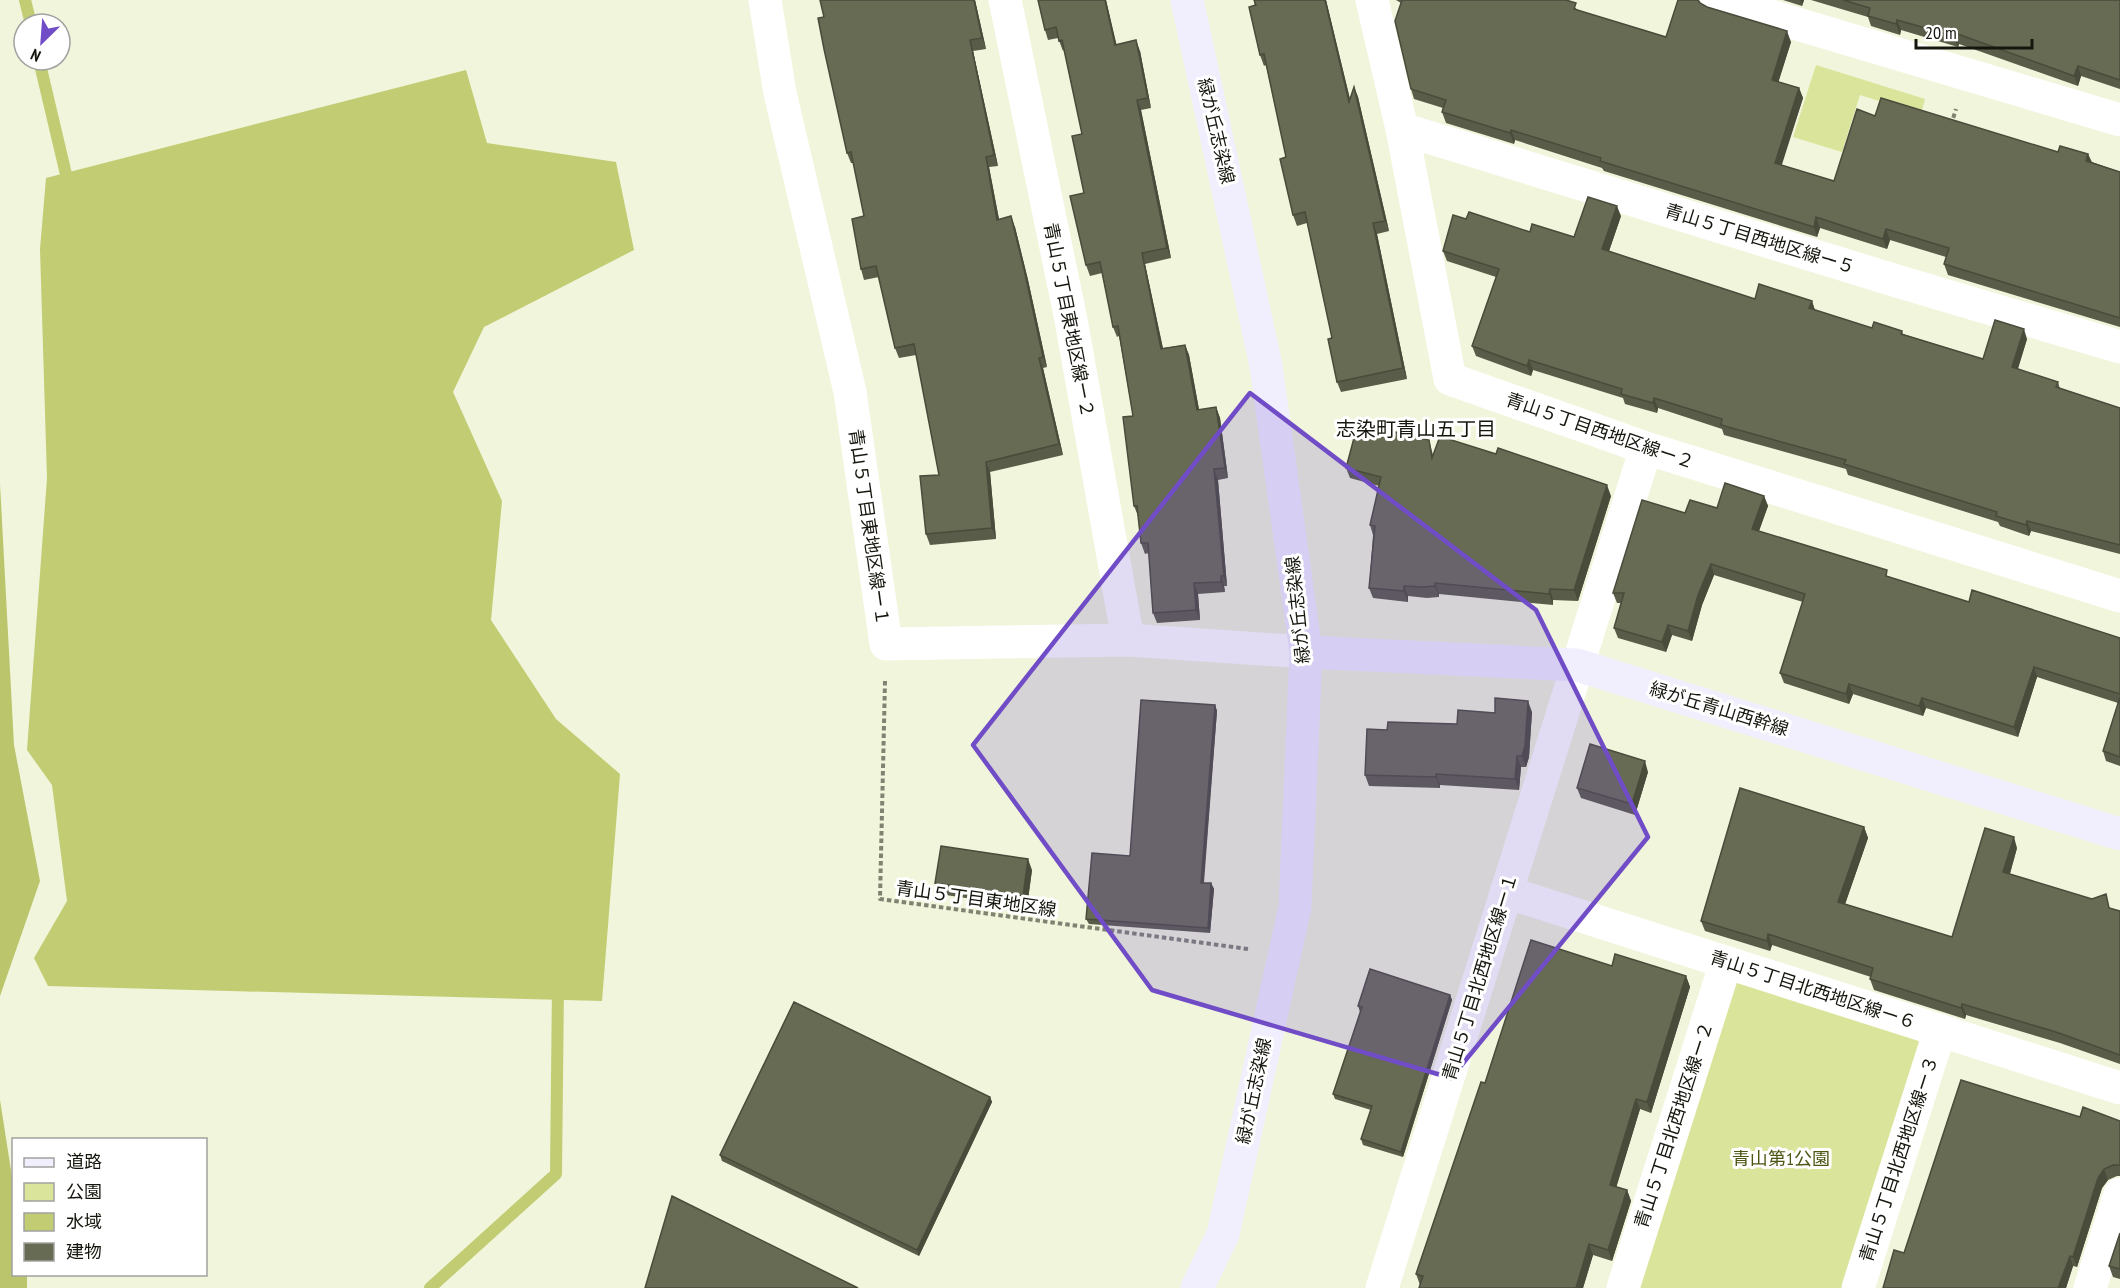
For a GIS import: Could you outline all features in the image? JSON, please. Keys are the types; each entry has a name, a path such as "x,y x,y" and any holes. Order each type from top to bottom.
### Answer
{"street":[{"name":"青山５丁目東地区線ー１","path":"765,0 780,93 850,392 886,644 1128,640 1306,652"},
{"name":"青山５丁目東地区線ー２","path":"1005,0 1071,320 1128,640"},
{"name":"緑が丘志染線","path":"1187,0 1266,366 1306,652 1295,907 1222,1234 1197,1288"},
{"name":"青山５丁目西地区線ー２","path":"1372,0 1402,129 1450,379 1646,448 2120,596"},
{"path":"1717,0 2120,120"},
{"name":"青山５丁目西地区線ー５","path":"1402,129 1900,282 2120,346"},
{"name":"青山５丁目北西地区線ー１","path":"1382,1288 1646,448"},
{"name":"緑が丘青山西幹線","path":"1306,652 1577,665 2120,834"},
{"name":"青山５丁目北西地区線ー６","path":"1506,892 2120,1088"},
{"name":"青山５丁目北西地区線ー２","path":"1623,1288 1726,962"},
{"name":"青山５丁目北西地区線ー３","path":"1858,1288 1940,1030"},
{"path":"2090,1288 2120,1194"}],"path":[{"path":"1950,128 1968,73"},
{"name":"青山５丁目東地区線","path":"886,644 880,899 1285,954"}],"highlighted area":[{"path":"1250,393 1536,610 1648,837 1451,1078 1152,990 973,745"}],"green space":[{"path":"1816,65 1925,99 1921,114 1860,95 1842,152 1793,137"},
{"name":"青山第1公園","path":"1726,962 1940,1030 1858,1288 1623,1288"}],"shaded area":[{"path":"0,484 14,745 40,881 0,996"},
{"path":"0,1100 12,1177 12,1276 27,1276 27,1288 0,1288"}],"water":[{"path":"466,70 487,143 616,162 634,250 484,327 453,392 502,501 491,620 556,719 620,774 602,1001 48,986 34,958 67,901 52,785 27,750 47,478 40,249 46,178"}],"building":[{"path":"820,0 974,0 982,38 970,40 994,155 986,157 997,220 1011,216 1043,357 1039,358 1059,444 986,462 992,528 926,534 920,476 939,475 914,344 895,348 876,266 861,269 852,219 864,216 851,152 847,153 824,49 818,18 824,17"},
{"path":"1038,0 1105,0 1115,45 1136,40 1148,98 1137,100 1167,248 1142,253 1161,349 1185,345 1197,410 1216,407 1225,468 1214,469 1224,576 1221,576 1221,582 1194,583 1196,610 1153,613 1148,543 1141,543 1123,417 1133,416 1118,326 1113,327 1100,262 1086,265 1070,196 1084,193 1072,136 1082,134 1062,40 1059,41 1056,27 1045,30"},
{"path":"1254,0 1325,0 1349,102 1354,87 1385,221 1373,223 1403,368 1337,382 1328,339 1332,338 1305,212 1293,215 1280,159 1286,157 1264,54 1260,55 1249,7 1256,5"},
{"path":"1402,0 1566,0 1576,3 1574,9 1666,37 1678,0 1698,0 1707,7 1787,31 1772,80 1799,88 1775,163 1834,181 1857,109 1875,116 1881,98 2058,152 2060,146 2088,154 2086,161 2120,172 2120,318 1944,264 1949,248 1886,229 1883,239 1816,217 1814,227 1600,161 1601,158 1511,130 1510,133 1442,112 1446,100 1411,89 1395,21"},
{"path":"1843,0 2120,0 2120,80 2078,66 2074,76 1955,33 1954,36 1897,20 1896,24 1868,16 1870,8"},
{"path":"1588,197 1617,206 1602,249 1755,299 1759,284 1812,301 1809,308 1872,328 1874,322 1902,331 1901,334 1983,359 1995,320 2024,329 2012,367 2058,382 2056,387 2120,408 2120,545 2027,521 2026,525 1996,516 1997,512 1844,464 1846,460 1721,425 1722,419 1654,398 1653,403 1621,394 1622,389 1529,360 1527,366 1472,346 1499,269 1443,251 1453,215 1466,219 1469,212 1530,232 1532,224 1574,237"},
{"path":"1358,423 1429,440 1432,458 1443,428 1445,438 1496,454 1498,448 1607,485 1574,590 1550,589 1549,594 1435,583 1435,586 1404,586 1404,591 1369,588 1375,526 1370,525 1381,477 1346,468"},
{"path":"1725,483 1764,496 1752,529 1887,570 1886,576 1969,602 1972,590 2120,638 2120,694 2034,667 2014,727 1922,698 1919,706 1849,684 1846,694 1780,673 1805,594 1711,564 1698,595 1688,631 1668,625 1662,642 1614,628 1624,593 1613,593 1642,500 1685,513 1690,500 1717,508"},
{"path":"2120,697 2120,757 2103,751"},
{"path":"1495,698 1528,701 1525,746 1522,756 1517,756 1515,779 1436,774 1436,777 1365,775 1367,729 1387,730 1388,722 1457,724 1458,710 1495,713"},
{"path":"1141,700 1215,705 1201,883 1211,883 1208,928 1086,919 1092,853 1130,856"},
{"path":"1590,744 1645,761 1632,804 1577,788"},
{"path":"1740,788 1864,827 1838,902 1952,937 1985,828 2014,837 2003,872 2092,899 2106,894 2109,908 2120,911 2120,1055 2056,1032 1962,1004 1961,1008 1870,979 1873,968 1768,934 1767,941 1701,921"},
{"path":"941,846 1028,859 1023,896 935,883"},
{"path":"1531,940 1612,966 1615,954 1686,976 1647,1102 1636,1099 1610,1185 1627,1190 1608,1250 1589,1244 1576,1288 1419,1288 1423,1276 1416,1274 1481,1082 1485,1083"},
{"path":"1370,969 1450,995 1401,1152 1361,1139 1372,1106 1333,1094 1362,1007 1358,1006"},
{"path":"794,1002 990,1097 917,1250 720,1155"},
{"path":"1961,1080 2080,1117 2083,1107 2120,1121 2120,1165 2104,1169 2098,1178 2073,1257 2070,1256 2058,1288 1883,1288 1894,1250 1904,1253"},
{"path":"672,1196 858,1288 645,1288"},
{"path":"2120,1233 2120,1269 2109,1266"}],"waterway":[{"path":"25,0 28,12"},
{"path":"42,72 69,187"},
{"path":"430,1288 556,1174 558,985"}],"district":[{"name":"志染町青山五丁目","path":"1416,429"}]}
